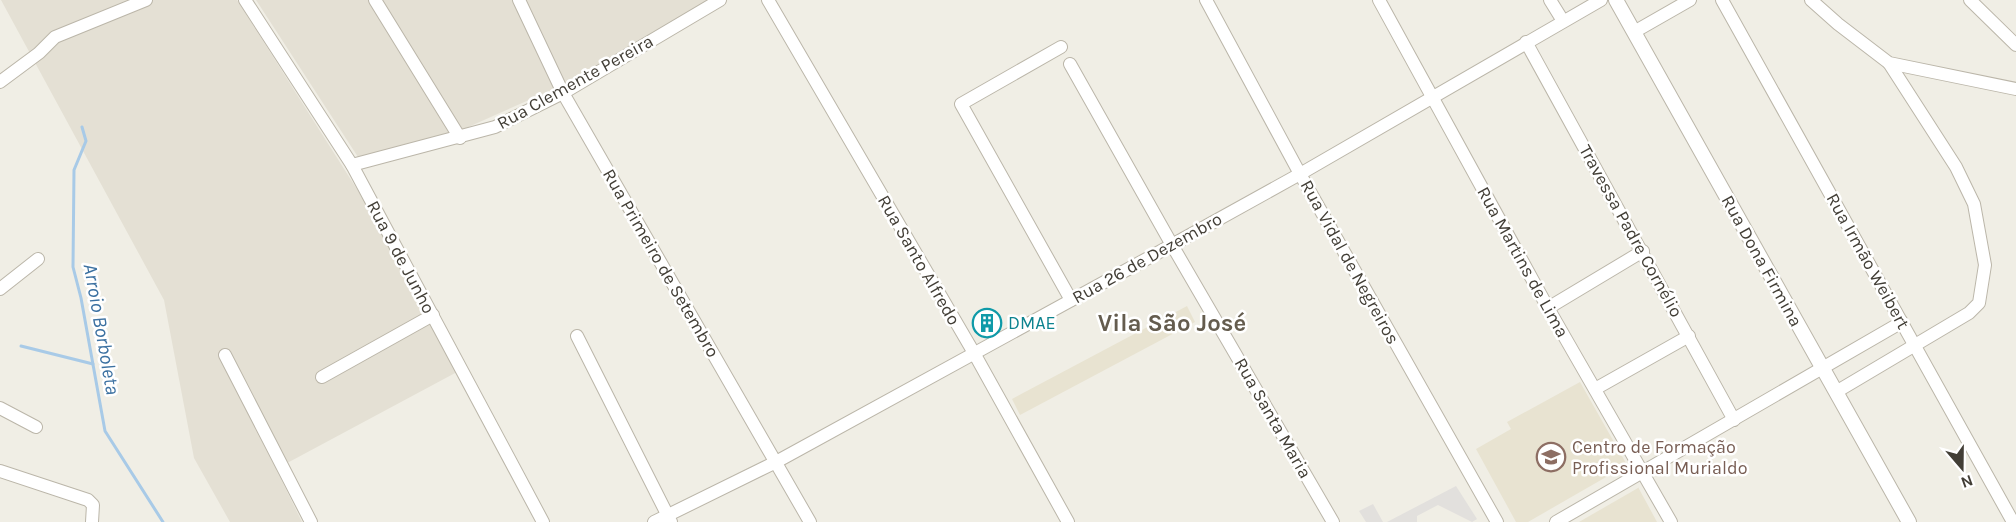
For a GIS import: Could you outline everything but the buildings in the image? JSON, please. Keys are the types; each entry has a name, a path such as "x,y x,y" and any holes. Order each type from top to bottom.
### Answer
{"street":[{"path":"0,82 39,53 47,43 66,31 147,0"},
{"name":"Rua 9 de Junho","path":"245,0 352,165 543,522"},
{"path":"375,0 460,138"},
{"name":"Rua Primeiro de Setembro","path":"519,0 563,93 810,522"},
{"name":"Rua Clemente Pereira","path":"352,165 495,127 563,93 720,0"},
{"name":"Rua Santo Alfredo","path":"768,0 974,353 1068,522"},
{"name":"Rua Vidal de Negreiros","path":"1206,0 1300,174 1497,522"},
{"name":"Rua Martins de Lima","path":"1379,0 1548,308 1671,522"},
{"path":"1550,0 1563,21"},
{"name":"Rua 26 de Dezembro","path":"654,522 670,519 1172,245 1300,174 1601,0"},
{"name":"Rua Dona Firmina","path":"1616,0 1909,522"},
{"path":"1634,32 1690,0"},
{"name":"Rua Irmão Weibert","path":"1722,0 2013,522"},
{"path":"1811,0 1889,63 1956,167 1974,204 1985,265 1979,303 1969,313 1836,392"},
{"path":"1970,0 2016,45"},
{"name":"Travessa Padre Cornélio","path":"1526,42 1734,420"},
{"path":"1061,47 961,104 1071,300"},
{"path":"1889,63 2016,89"},
{"name":"Rua Santa Maria","path":"1070,64 1333,522"},
{"path":"1548,308 1643,251"},
{"path":"0,289 38,259"},
{"path":"322,377 433,315"},
{"path":"1556,522 1902,322"},
{"path":"577,336 670,519"},
{"path":"1594,389 1689,336"},
{"path":"225,355 310,522"},
{"path":"0,408 36,427"},
{"path":"0,471 88,500 93,505 92,522"}],"shaded area":[{"path":"1,0 237,0 360,194 457,372 276,469 302,522 230,522 194,458 164,300"},
{"path":"256,0 709,0 556,88 466,128 358,157"},
{"path":"1187,306 1195,322 1020,415 1012,399"},
{"name":"Centro de Formação Profissional Murialdo","path":"1580,382 1627,465 1528,522 1516,522 1476,449 1511,429 1507,422"},
{"path":"1456,486 1477,519 1472,522 1438,505 1417,516 1417,522 1387,522"},
{"path":"1638,488 1657,522 1579,522"},
{"path":"1373,504 1383,522 1366,522 1359,511"}],"waterway":[{"name":"Arroio Borboleta","path":"82,127 86,141 74,170 73,267 81,298 105,431 163,522"},
{"path":"21,346 93,364"}],"place":[{"name":"DMAE","path":"987,323"},
{"name":"Centro de Formação Profissional Murialdo","path":"1551,457"}],"district":[{"name":"Vila São José","path":"1172,323"}]}
